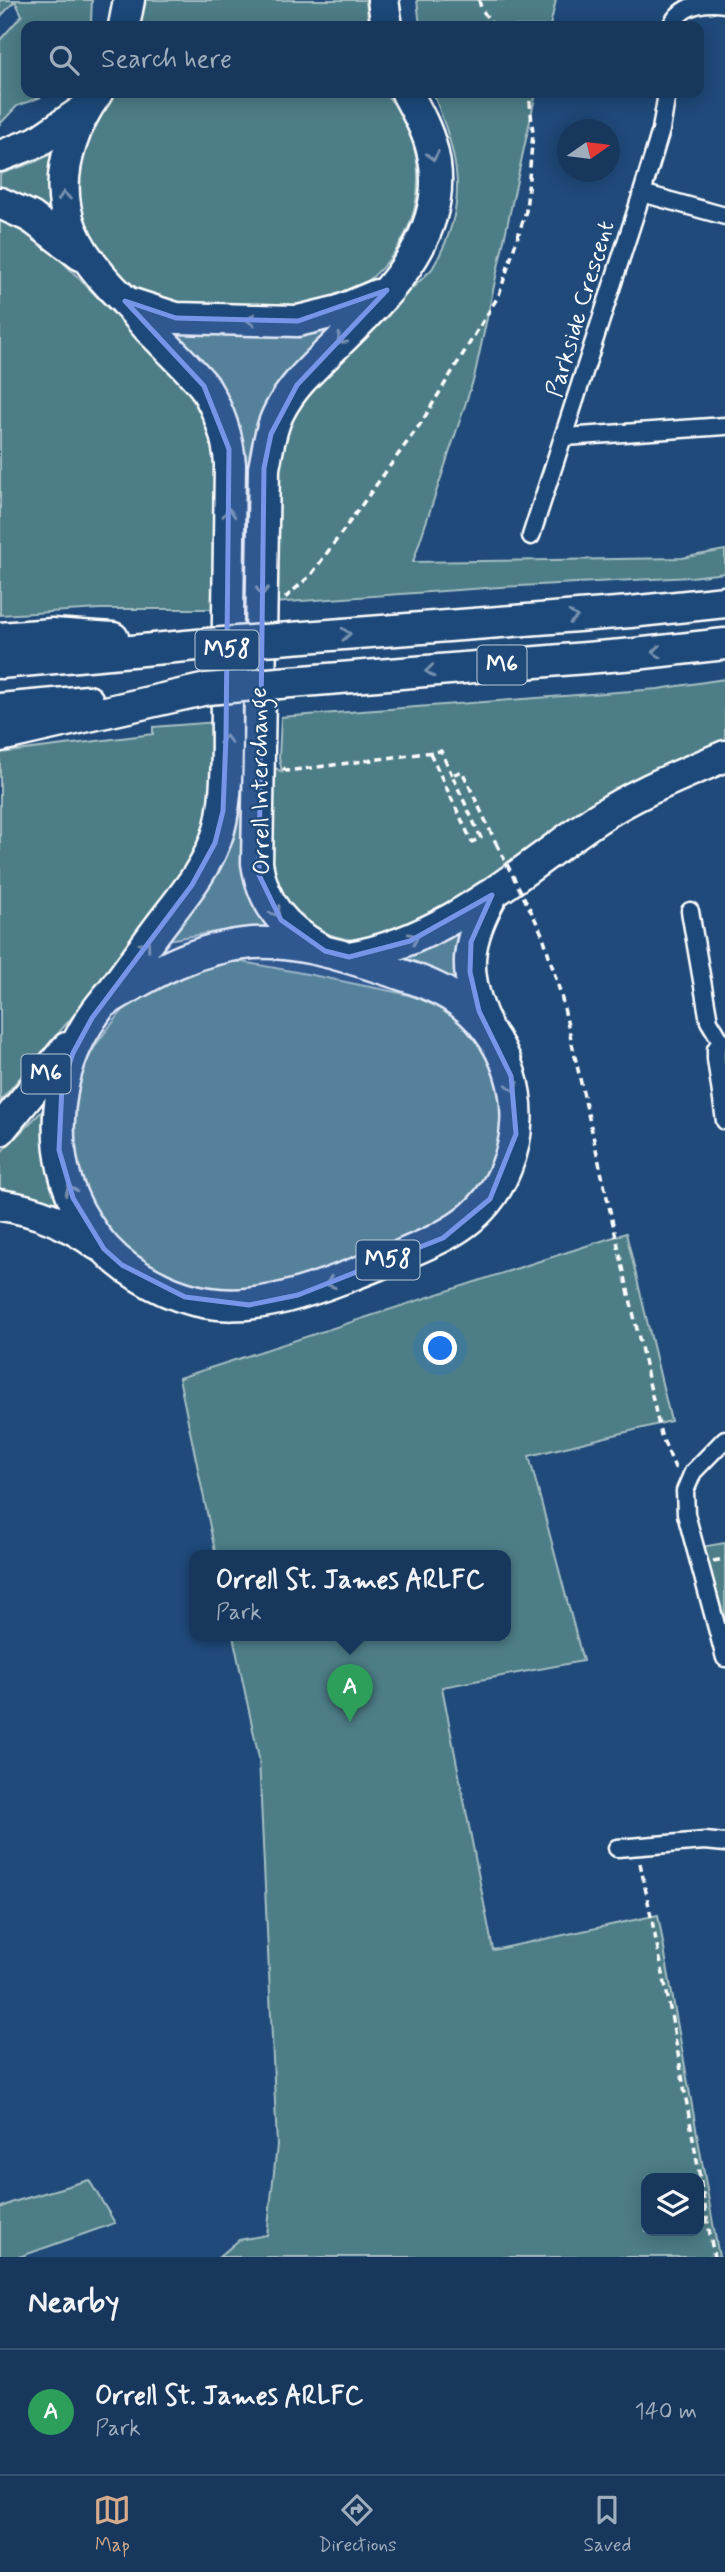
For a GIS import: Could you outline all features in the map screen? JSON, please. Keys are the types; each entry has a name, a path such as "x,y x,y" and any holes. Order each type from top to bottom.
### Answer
{"highway":[{"path":"125,21 129,0"},
{"path":"383,0 386,21"},
{"name":"Orrell Interchange","path":"91,102 65,162 63,190 69,224 86,259 100,278 204,386 214,403 226,435 230,464 226,737 223,811 208,858 192,885 99,1009 73,1054 62,1086 58,1123 59,1150 73,1198 104,1249 139,1277 167,1291 205,1303 249,1305 271,1303 298,1295 443,1238 469,1221 490,1199 505,1172 514,1144 517,1111 511,1076 485,1025 464,1005 432,986 337,954 299,936 281,920 267,898 259,875 264,468 271,434 280,411 297,385 387,290 425,238 436,197 436,175 432,148 410,98"},
{"path":"0,156 37,142 91,102"},
{"path":"0,203 37,222 86,259"},
{"name":"Orrell Interchange","path":"125,301 176,318 298,321 338,311 387,290"},
{"name":"M6","path":"0,663 725,602"},
{"name":"M6","path":"0,638 52,634 208,645"},
{"name":"M6","path":"0,709 725,644"},
{"name":"M6","path":"0,736 207,689"},
{"name":"M58","path":"337,954 376,953 410,941 492,895 597,819 665,782 725,755"},
{"name":"M58","path":"485,1025 476,1002 470,972 470,946 477,923 492,895"},
{"name":"Orrell Interchange","path":"99,1009 151,973 184,958 212,950 266,943 337,954"},
{"name":"M6","path":"0,1130 99,1009"},
{"path":"0,1205 44,1214 104,1249"}],"street":[{"path":"674,21 690,6 710,2 725,4"},
{"name":"Parkside Crescent","path":"531,536 642,193 661,130 666,98"},
{"path":"642,193 725,216"},
{"path":"565,437 725,426"},
{"path":"690,911 709,1021 723,1039 716,1049 716,1059 725,1121"},
{"path":"725,1439 692,1472 685,1490 686,1514 725,1658"},
{"path":"617,1848 705,1841 725,1843"}],"path":[{"path":"479,0 490,21"},
{"path":"284,599 311,575 421,423 499,295 526,211 533,133 529,98"},
{"path":"275,763 287,771 430,752 441,751 481,838 472,842 430,752"},
{"path":"452,775 462,771 543,936 561,995 660,1435 685,1490"},
{"path":"636,1847 669,2003 713,2257"}],"highlighted area":[{"path":"387,290 297,385 271,434 264,468 259,875 281,920 325,951 349,957 410,941 492,895 471,942 470,972 479,1011 511,1076 516,1134 490,1199 443,1238 298,1295 249,1305 185,1297 122,1265 104,1249 73,1198 59,1150 62,1086 73,1053 92,1018 192,885 215,843 223,811 226,737 229,449 204,386 125,301 176,318 298,321"}],"green space":[{"path":"0,0 92,0 91,21 21,21 21,98 38,98 17,106 0,124 0,40 22,15 15,1 0,17"},
{"path":"140,0 366,0 368,21 136,21"},
{"path":"417,0 556,0 551,21 419,21"},
{"path":"105,98 389,98 408,129 416,158 418,187 411,219 404,237 381,269 367,282 333,300 274,306 197,304 160,298 130,283 117,273 96,248 82,218 76,197 77,179 83,133"},
{"path":"435,98 535,98 474,378 413,562 682,558 725,550 725,573 274,603 277,468 283,442 294,414 311,387 432,269 444,245 452,223 457,181"},
{"path":"55,152 56,222 0,189 0,174"},
{"path":"0,219 48,247 190,391 202,411 211,433 217,482 212,609 100,609 0,615"},
{"path":"162,326 331,328 301,357 275,391 250,606 240,607 216,379 192,349"},
{"path":"725,679 725,747 422,925 370,941 338,937 305,922 290,906 279,886 273,863 270,813 271,765 282,772 279,758 281,717 658,689"},
{"path":"247,719 276,934 221,931 167,940 214,877 223,859 239,720"},
{"path":"217,722 212,810 205,837 171,902 0,1101 0,753 153,734 153,727"},
{"path":"468,921 464,990 381,959 428,947"},
{"path":"236,961 408,995 436,1005 459,1019 477,1039 491,1062 499,1089 502,1117 500,1144 492,1170 468,1204 430,1228 296,1282 264,1290 209,1290 172,1277 126,1247 107,1227 91,1203 80,1178 74,1151 73,1122 76,1094 85,1065 106,1031 144,990 199,966"},
{"path":"45,1108 45,1129 64,1210 0,1192 0,1153"},
{"path":"626,1233 671,1421 529,1456 583,1661 442,1687 493,1950 658,1915 719,2257 219,2257 239,2240 267,2235 277,2145 259,1758 234,1641 511,1641 511,1550 215,1550 179,1378"},
{"path":"725,1543 725,1659 695,1548"},
{"path":"89,2180 115,2223 19,2257 0,2257 0,2208"}],"place":[{"name":"Orrell St. James ARLFC","path":"350,1722"}]}
